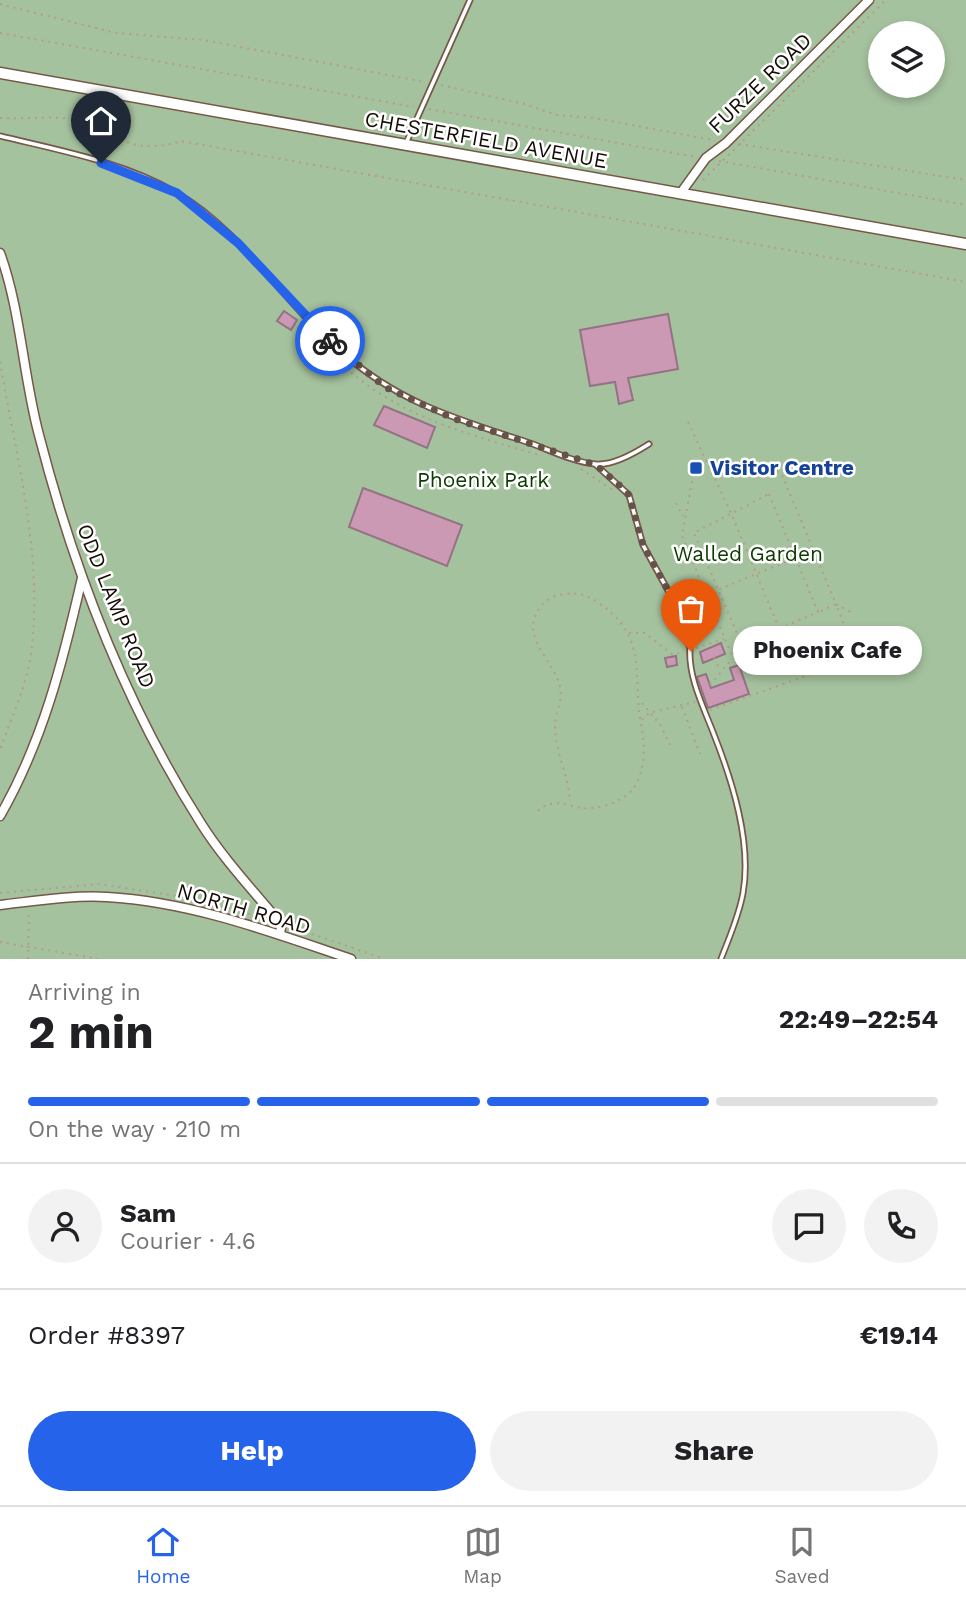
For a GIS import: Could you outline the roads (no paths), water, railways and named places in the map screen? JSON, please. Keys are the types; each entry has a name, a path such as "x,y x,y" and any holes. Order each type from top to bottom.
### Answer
{"street":[{"name":"FURZE ROAD","path":"680,194 706,159 726,143 869,0"},
{"name":"CHESTERFIELD AVENUE","path":"0,73 966,244"},
{"name":"ODD LAMP ROAD","path":"0,253 35,419 55,497 82,578 145,722 174,777 203,827 275,916 281,927 280,935"},
{"path":"0,816 26,766 49,708 82,578"},
{"name":"NORTH ROAD","path":"0,905 73,897 153,902 216,914 351,959"}],"lane":[{"path":"405,145 470,0"},
{"path":"0,135 80,156 143,177 177,193 238,243 339,350 385,387 452,418 596,465 629,495 643,545 670,594 690,647 689,666 736,797 744,862 743,893 721,959"},
{"path":"596,465 628,456 649,444"}],"place":[{"name":"Visitor Centre","path":"696,468"},
{"name":"Phoenix Cafe","path":"691,651"}],"park label":[{"name":"Phoenix Park","path":"483,480"},
{"name":"Walled Garden","path":"748,554"}]}
